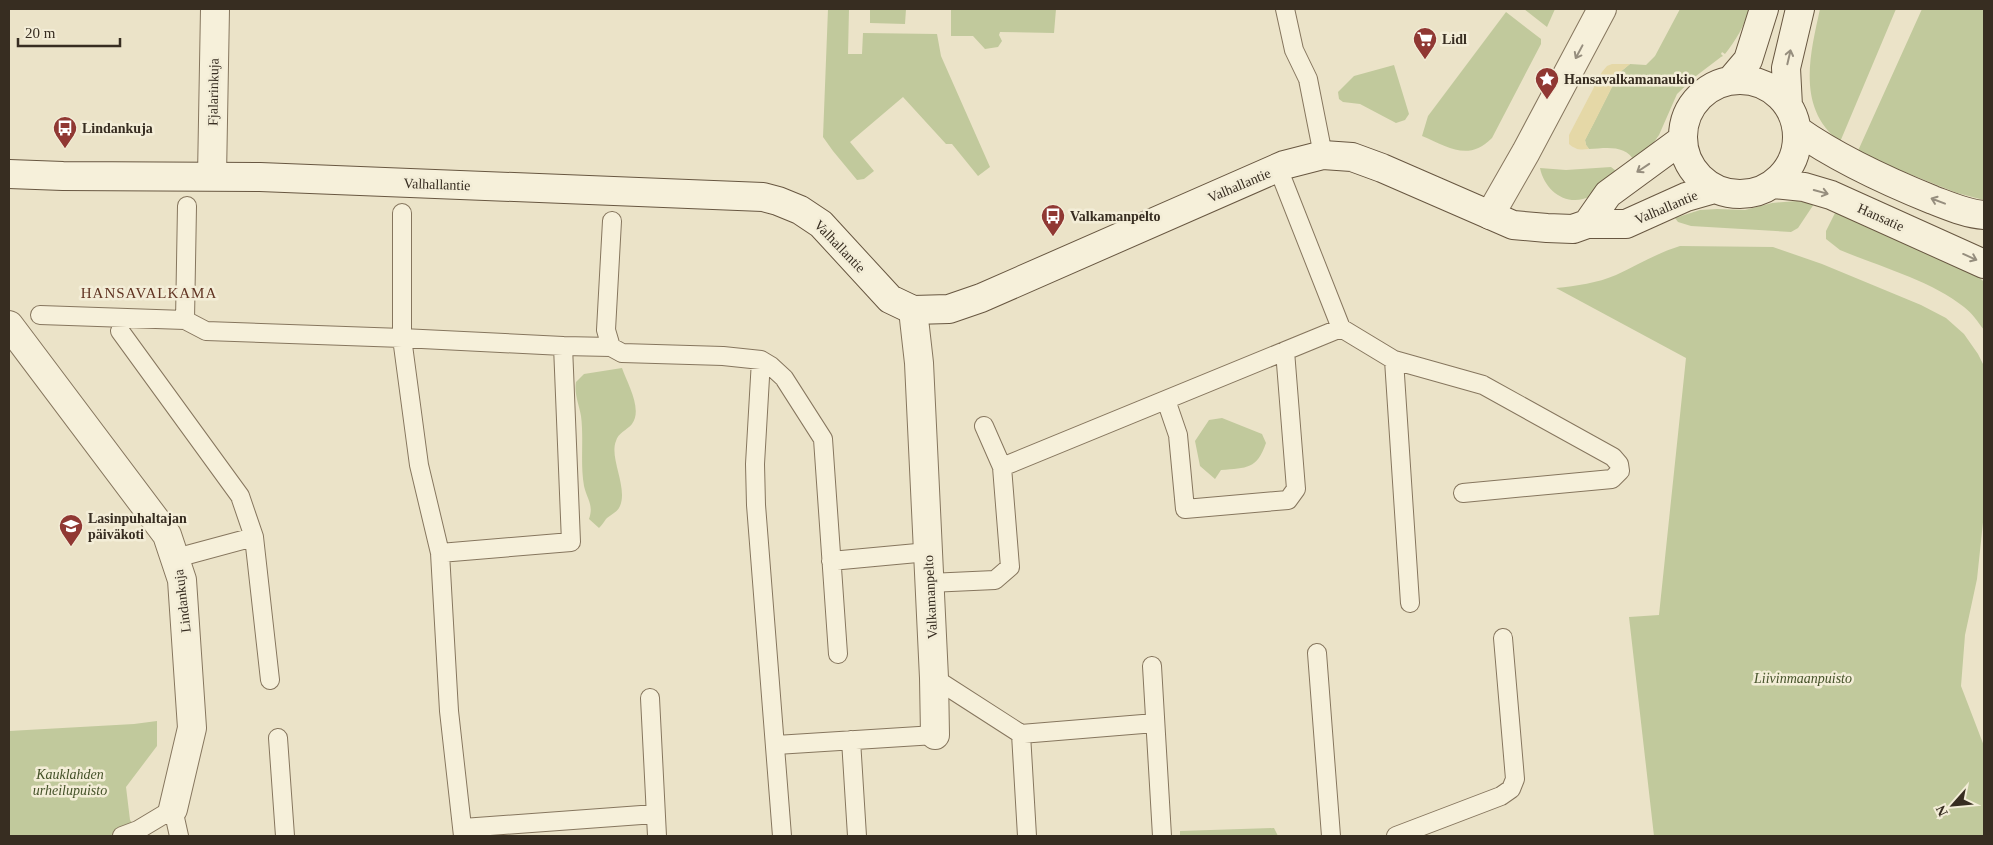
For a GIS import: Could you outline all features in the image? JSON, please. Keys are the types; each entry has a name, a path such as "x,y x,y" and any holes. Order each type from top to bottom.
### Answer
{"street":[{"name":"Fjalarinkuja","path":"212,176 215,9"},
{"path":"1490,215 1602,9"},
{"path":"1731,80 1748,60 1764,9"},
{"path":"1800,9 1786,68 1793,118 1797,146 1784,174 1760,192 1744,195 1729,194 1714,189 1702,180 1692,168 1685,154 1683,140 1684,123 1690,108 1701,95 1715,86 1731,80 1747,80 1763,84 1777,93 1793,118 1846,160 1915,193 1950,206 1984,215"},
{"path":"1587,224 1608,194 1683,140"},
{"name":"Valhallantie","path":"9,174 212,176 763,197 778,200 800,210 821,224 890,299 913,310 949,309 981,298 1278,168 1323,155 1352,157 1513,225 1547,228 1573,228 1587,224 1626,224 1686,196 1714,189"},
{"name":"Hansatie","path":"1773,184 1804,187 1831,195 1984,264"},
{"name":"Valkamanpelto","path":"913,310 918,363 930,583 935,735"},
{"name":"Lindankuja","path":"9,326 167,535 176,558 182,580 192,728 172,808"}],"lane":[{"path":"1285,9 1294,50 1308,79 1323,155"},
{"path":"1278,168 1341,328 1394,360 1483,386 1613,457 1619,464 1620,471 1612,479 1463,493"},
{"path":"184,320 187,206"},
{"path":"402,213 402,338 419,465 440,554 449,711 463,832 656,814"},
{"path":"611,347 606,330 612,221"},
{"path":"40,315 184,320 206,331 611,347 622,353 723,356 761,360 784,378 823,439 838,654"},
{"path":"1002,467 1341,328"},
{"path":"120,331 240,496 254,536 270,680"},
{"path":"440,554 571,542 563,346"},
{"path":"1166,400 1178,435 1186,509 1288,500 1296,488 1285,351"},
{"path":"761,360 756,505 782,836"},
{"path":"1394,360 1410,603"},
{"path":"930,583 995,580 1010,567 1002,467 984,426"},
{"path":"176,558 254,536"},
{"path":"831,561 928,552"},
{"path":"1396,836 1500,796 1511,789 1515,779 1503,638"},
{"path":"1317,653 1331,836"},
{"path":"1152,666 1162,836"},
{"path":"934,678 1021,734 1155,723"},
{"path":"650,698 656,836"},
{"path":"1021,734 1027,836"},
{"path":"776,745 935,735"},
{"path":"278,738 285,836"},
{"path":"851,740 857,836"},
{"path":"122,836 138,830 172,808 179,836"}],"green space":[{"path":"828,9 849,9 848,54 862,54 863,33 937,34 941,56 990,167 978,176 952,144 946,144 903,97 850,142 874,171 864,179 857,180 823,137"},
{"path":"870,9 906,9 905,24 870,23"},
{"path":"951,9 1056,9 1054,33 1000,32 999,35 1002,41 998,47 985,49 973,36 951,36"},
{"path":"1524,9 1555,9 1547,27"},
{"path":"1680,9 1749,9 1742,27 1729,49 1725,54 1722,52 1723,56 1696,76 1677,94 1659,135 1635,162 1626,152 1615,148 1589,149 1585,140 1619,73 1630,64 1646,65 1655,56"},
{"path":"1820,9 1896,9 1840,142 1826,128 1817,113 1812,97 1810,62"},
{"path":"1922,9 1984,9 1984,200 1957,193 1857,153"},
{"path":"1506,12 1541,39 1541,44 1492,138 1475,149 1466,151 1450,148 1422,136 1428,116"},
{"path":"1394,65 1409,114 1405,120 1396,123 1360,104 1343,102 1339,99 1338,92 1354,76"},
{"path":"1611,167 1620,174 1591,196 1574,200 1566,199 1552,191 1543,177 1540,168 1566,170"},
{"path":"1797,201 1814,204 1798,228 1791,232 1691,226 1678,222 1675,218 1700,210 1745,210 1772,203"},
{"path":"1836,211 1976,274 1984,282 1984,330 1970,312 1936,289 1840,250 1826,239 1826,231"},
{"name":"Liivinmaanpuisto","path":"1680,246 1773,247 1822,264 1921,305 1946,318 1964,334 1978,354 1984,366 1984,513 1977,579 1965,635 1961,686 1984,746 1984,836 1654,836 1629,617 1659,615 1686,358 1556,288 1587,284 1609,278"},
{"path":"622,368 635,404 635,418 632,424 619,436 614,448 622,490 620,506 599,528 589,519 590,506 584,486 582,425 576,395 576,382 584,374"},
{"path":"1222,418 1262,434 1266,443 1259,458 1250,466 1221,470 1215,479 1200,466 1195,441 1209,420"},
{"name":"Kauklahden urheilupuisto","path":"157,721 157,746 126,787 130,820 142,836 9,836 9,731"},
{"path":"1274,828 1278,836 1180,836 1180,831"}],"sand":[{"path":"1612,64 1630,64 1619,73 1585,140 1589,149 1576,148 1569,144 1569,135 1602,72 1607,66"}],"place":[{"name":"Lidl","path":"1425,60"},
{"name":"Hansavalkamanaukio","path":"1547,100"},
{"name":"Lindankuja","path":"65,149"},
{"name":"Valkamanpelto","path":"1053,237"},
{"name":"Lasinpuhaltajan päiväkoti","path":"71,547"}],"district":[{"name":"HANSAVALKAMA","path":"149,293"}]}
